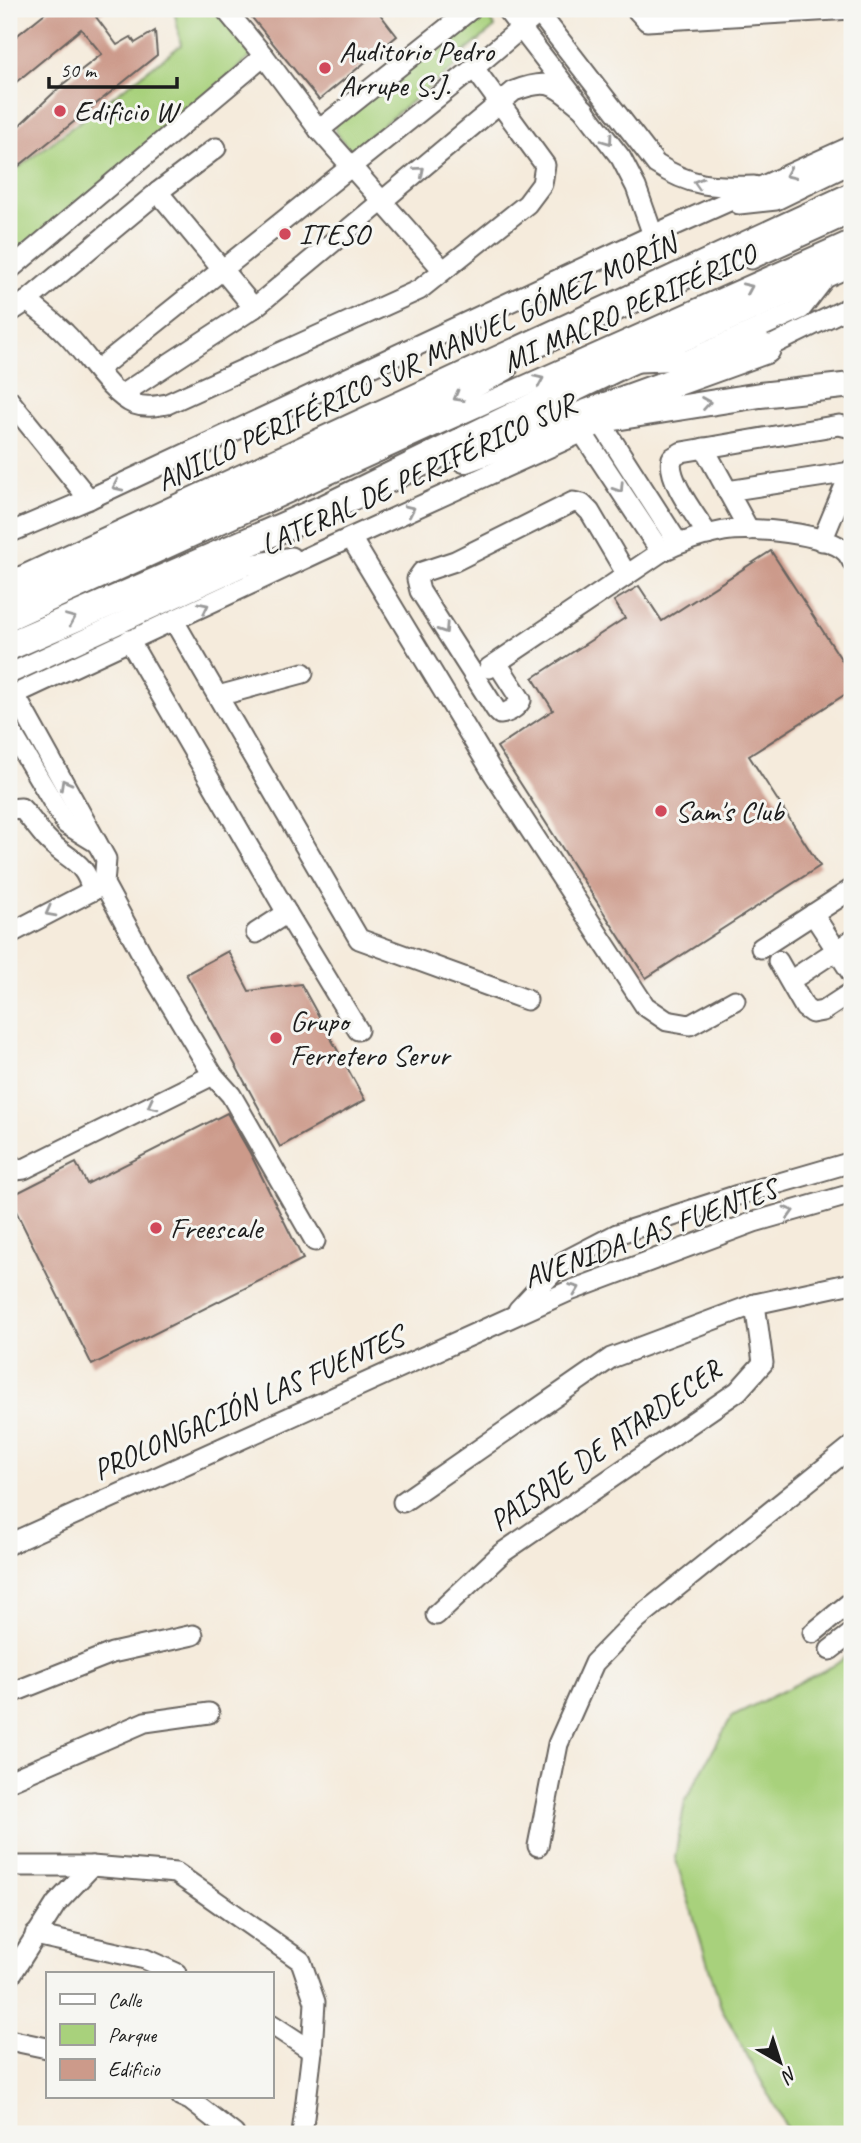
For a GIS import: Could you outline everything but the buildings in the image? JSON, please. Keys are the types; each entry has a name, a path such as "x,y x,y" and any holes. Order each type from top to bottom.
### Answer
{"highway":[{"name":"ANILLO PERIFÉRICO SUR MANUEL GÓMEZ MORÍN","path":"9,587 846,203"},
{"path":"9,646 327,508 624,363 841,267"},
{"path":"327,508 766,349"}],"main road":[{"path":"608,420 760,395 852,384"}],"street":[{"path":"225,9 319,130 443,270"},
{"path":"319,130 471,9"},
{"path":"506,9 621,158 636,187 653,235"},
{"path":"636,9 647,21 852,9"},
{"path":"97,370 474,68 538,11 656,164 674,176 711,187 765,185"},
{"path":"9,270 264,56"},
{"path":"27,301 66,333 121,395 134,404 151,407 167,404 419,290 527,204 542,184 545,165 474,68"},
{"path":"121,395 254,308 514,91 543,82 554,85 585,110"},
{"path":"9,533 89,499 653,235 852,146"},
{"path":"9,313 216,148"},
{"path":"718,206 776,200 852,163"},
{"path":"158,192 254,308"},
{"name":"MI MACRO PERIFÉRICO","path":"9,605 435,410 522,361 846,203"},
{"name":"MI MACRO PERIFÉRICO","path":"9,620 852,240"},
{"name":"LATERAL DE PERIFÉRICO SUR","path":"12,696 319,552 766,349 852,306"},
{"path":"9,400 89,499"},
{"path":"608,420 670,548"},
{"path":"708,536 674,478 669,467 672,458 682,452 839,425 852,428"},
{"path":"582,431 670,548"},
{"path":"704,449 749,530"},
{"path":"727,491 852,471"},
{"path":"822,541 852,471"},
{"path":"498,663 521,700 519,705 500,714 420,591 417,579 422,572 455,561 573,502 582,504 590,512 627,575"},
{"path":"476,676 670,548 726,531 768,530 822,541 850,550"},
{"path":"351,538 493,773 645,1006 667,1021 690,1025 735,1000"},
{"path":"9,674 244,566 319,552"},
{"path":"174,621 359,939 527,1000"},
{"path":"129,640 358,1030"},
{"path":"218,696 303,673"},
{"path":"9,934 98,888 106,859 12,696"},
{"path":"9,729 66,824 98,843"},
{"path":"9,809 21,808 56,849 85,869 213,1075 231,1095 315,1241"},
{"path":"761,947 852,889"},
{"path":"257,933 287,913"},
{"path":"813,914 844,945 852,974"},
{"path":"799,975 844,945"},
{"path":"778,961 805,1008 811,1013 823,1011 852,992"},
{"path":"9,1162 16,1170 24,1169 213,1075"},
{"name":"AVENIDA LAS FUENTES","path":"512,1316 563,1262 617,1234 852,1162"},
{"name":"AVENIDA LAS FUENTES","path":"512,1316 567,1292 754,1222 852,1194"},
{"path":"403,1502 611,1358 755,1304 852,1283"},
{"name":"PAISAJE DE ATARDECER","path":"436,1615 502,1553 738,1391 763,1363 755,1304"},
{"name":"PROLONGACIÓN LAS FUENTES","path":"9,1544 512,1316"},
{"path":"538,1846 558,1744 594,1662 637,1619 852,1446"},
{"path":"813,1633 852,1601"},
{"path":"830,1650 852,1633"},
{"path":"9,1693 112,1653 193,1635"},
{"path":"9,1781 145,1722 209,1713"},
{"path":"9,1866 92,1866 176,1873 301,1961 316,2003 302,2134"},
{"path":"9,1978 56,1904 92,1866"},
{"path":"35,1935 145,1959 174,1972"},
{"path":"273,2025 312,2051"},
{"path":"9,2040 46,2048"},
{"path":"186,2098 234,2134"}],"green space":[{"path":"174,9 216,9 253,55 18,260 9,246 9,175 181,45"},
{"path":"469,9 483,9 495,27 454,61 457,65 350,151 336,132 334,122"},
{"path":"852,1652 852,2134 790,2134 721,2007 675,1857 685,1801 732,1716 835,1665"}],"place":[{"name":"Auditorio Pedro Arrupe S.J.","path":"325,68"},
{"name":"Edificio W","path":"60,111"},
{"name":"ITESO","path":"285,234"},
{"name":"Sam's Club","path":"661,811"},
{"name":"Grupo Ferretero Serur","path":"276,1038"},
{"name":"Freescale","path":"156,1228"}]}
